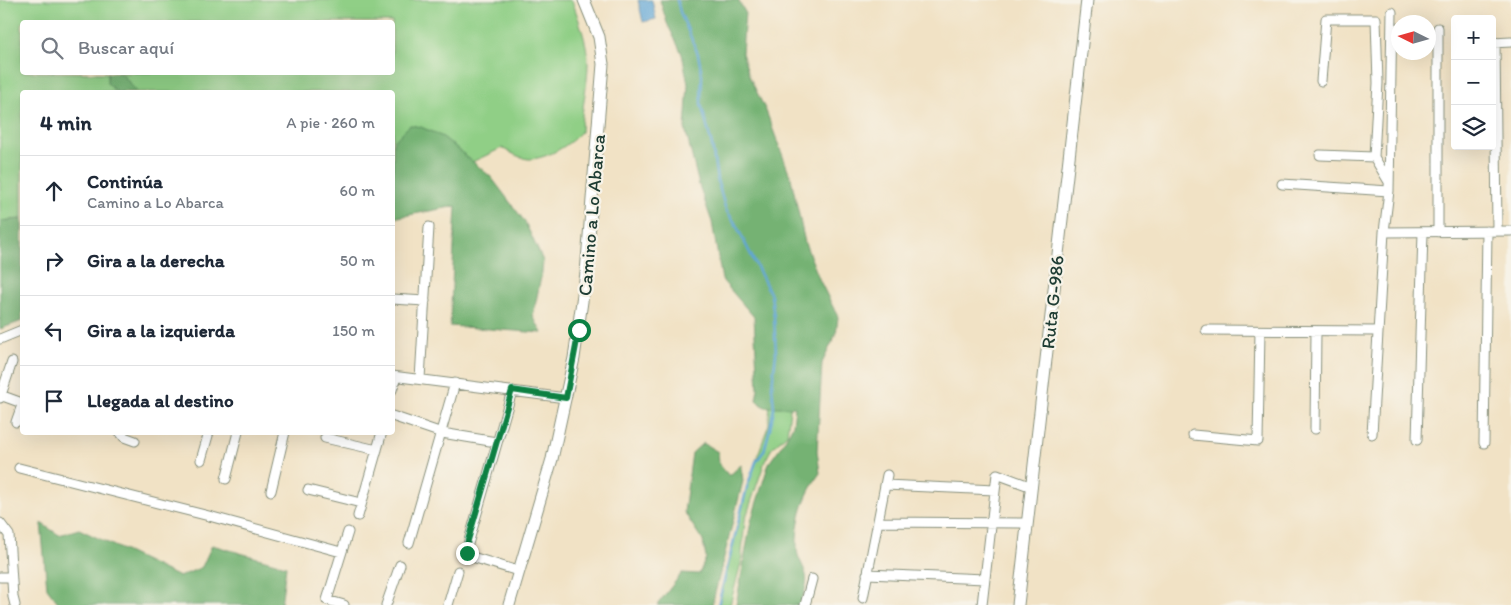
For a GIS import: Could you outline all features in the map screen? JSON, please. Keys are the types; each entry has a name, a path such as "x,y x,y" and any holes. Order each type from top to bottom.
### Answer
{"main road":[{"name":"Camino a Lo Abarca","path":"509,605 549,468 566,398 579,330 586,272 603,73 603,54 600,37 584,0"},
{"name":"Ruta G-986","path":"1018,605 1087,0"}],"street":[{"path":"1321,81 1326,19 1376,19 1392,15 1389,187 1384,232 1372,434"},
{"path":"1376,19 1378,83 1374,157 1389,187"},
{"path":"1438,28 1438,232"},
{"path":"1496,42 1511,42"},
{"path":"1494,60 1497,231"},
{"path":"1320,155 1374,157"},
{"path":"1282,184 1389,187"},
{"path":"420,379 429,227"},
{"path":"1484,443 1487,231"},
{"path":"1384,232 1511,231"},
{"path":"1417,440 1423,232"},
{"path":"395,299 425,301"},
{"path":"1206,330 1378,331"},
{"path":"1193,435 1258,441 1260,330"},
{"path":"0,339 20,331"},
{"path":"1315,429 1316,331"},
{"path":"12,362 0,396 20,403"},
{"path":"395,377 566,398"},
{"path":"409,543 455,384"},
{"path":"512,390 466,547 469,556 518,571"},
{"path":"16,422 20,410"},
{"path":"395,417 442,433 496,442"},
{"path":"122,435 135,441"},
{"path":"201,460 208,435"},
{"path":"226,478 237,435"},
{"path":"271,491 284,435"},
{"path":"358,516 381,435"},
{"path":"325,438 377,450"},
{"path":"18,468 209,516 341,552"},
{"path":"863,598 887,474"},
{"path":"982,605 997,474 1032,487"},
{"path":"884,485 995,490"},
{"path":"308,490 361,504"},
{"path":"878,522 1028,523"},
{"path":"0,523 8,534 12,597 15,605"},
{"path":"344,605 326,600 348,532"},
{"path":"386,605 400,565"},
{"path":"448,605 458,571"},
{"path":"868,574 985,579"},
{"path":"0,577 12,577"},
{"path":"805,605 812,579"}],"green space":[{"path":"0,0 572,0 588,56 581,132 559,150 539,158 524,158 502,148 472,162 437,134 420,127 410,125 395,140 395,90 135,90 123,75 395,75 395,20 20,20 20,75 108,75 107,83 115,90 20,90 20,219 0,221"},
{"path":"660,0 738,0 745,12 742,53 750,78 766,111 791,178 805,243 820,281 838,317 836,334 822,363 817,451 820,473 805,499 798,528 797,552 806,579 801,605 736,605 751,521 769,463 793,425 795,407 765,407 756,400 758,389 754,317 722,280 712,222 699,185 685,128 688,84 682,54 667,23"},
{"path":"108,75 123,75 135,90 115,90 107,83"},
{"path":"410,125 421,127 443,137 491,177 525,222 543,261 533,316 542,333 450,326 456,206 395,218 395,140"},
{"path":"20,219 20,322 0,329 0,221"},
{"path":"771,362 795,369 787,434 772,448 765,461 745,520 741,563 730,605 719,605 748,483 769,424"},
{"path":"703,443 718,452 719,464 729,476 741,465 743,481 712,605 657,605 682,573 699,574 706,558 703,541 684,512 692,453"},
{"path":"41,523 59,535 79,529 179,577 202,567 212,545 286,566 281,605 60,605 47,588"}],"water":[{"path":"638,0 652,0 656,19 643,22"}],"waterway":[{"path":"677,0 680,12 698,54 702,75 701,104 712,145 717,180 726,210 735,223 771,295 774,317 776,354 772,386 774,408 770,429 764,451 756,462 747,487 718,605"}],"route":[{"path":"467,553 466,547 512,390 566,398 579,330"}]}
